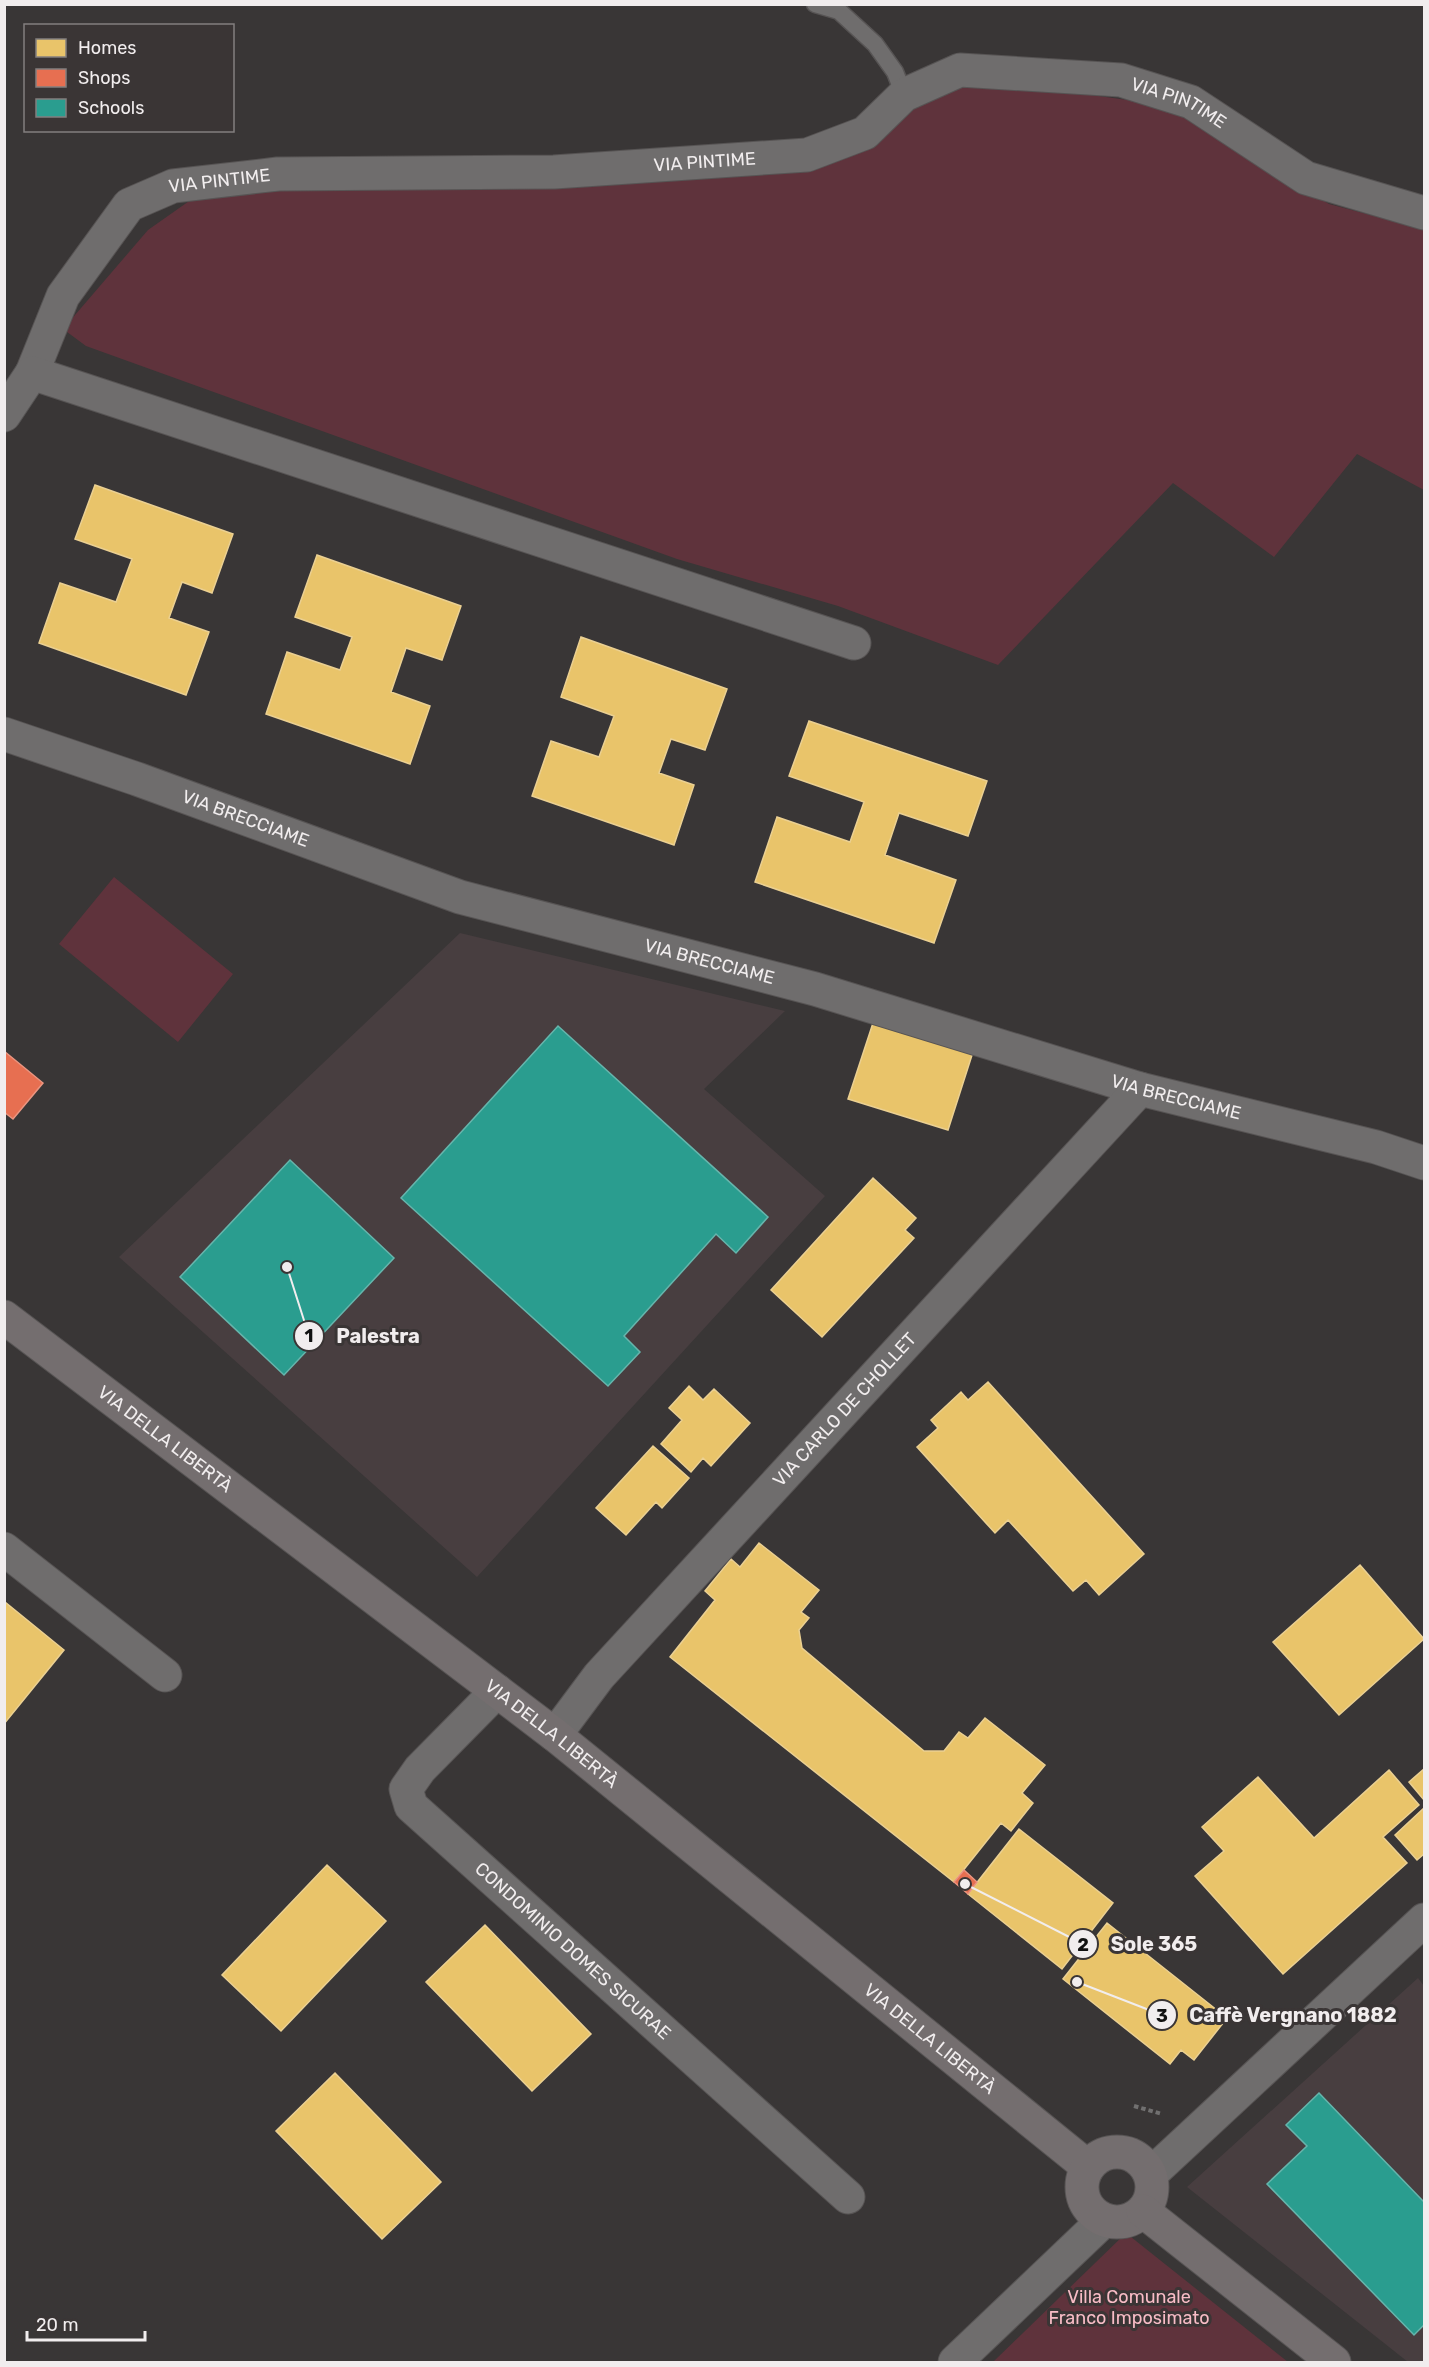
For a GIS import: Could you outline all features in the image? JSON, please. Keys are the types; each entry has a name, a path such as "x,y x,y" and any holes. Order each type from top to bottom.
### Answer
{"main road":[{"name":"VIA DELLA LIBERTÀ","path":"4,1317 555,1735 1088,2167"},
{"path":"1123,2151 1145,2163 1151,2174 1153,2186 1151,2198 1143,2211 1126,2221 1104,2220 1094,2214 1083,2195 1082,2183 1088,2167 1099,2156 1123,2151"},
{"path":"1143,2211 1334,2362"}],"street":[{"name":"VIA PINTIME","path":"4,415 32,373 63,296 129,205 173,186 278,174 554,172 807,155 865,133 904,95 960,70 1121,80 1191,102 1306,178 1425,213"},
{"path":"32,373 854,643"},
{"name":"VIA BRECCIAME","path":"4,734 137,779 460,897 815,989 1140,1089 1376,1147 1425,1163"},
{"name":"VIA CARLO DE CHOLLET","path":"555,1735 599,1676 1140,1089"},
{"path":"4,1549 165,1675"},
{"name":"CONDOMINIO DOMES SICURAE","path":"497,1691 420,1768 406,1789 411,1806 848,2197"},
{"path":"1151,2174 1425,1920"},
{"path":"955,2362 1104,2220"}],"lane":[{"path":"815,4 839,11 875,44 895,72 904,95"}],"path":[{"path":"1134,2106 1160,2112 1167,2119"}],"shaded area":[{"path":"460,933 785,1011 704,1089 825,1196 477,1577 119,1257"},
{"path":"1418,1978 1424,1986 1424,2362 1408,2362 1187,2187"}],"green space":[{"path":"955,86 1033,87 1164,105 1329,204 1424,229 1424,490 1357,454 1274,557 1173,483 998,665 838,606 677,559 86,346 63,329 148,230 202,192 813,166 912,105"},
{"path":"114,877 233,974 178,1042 59,944"},
{"name":"Villa Comunale Franco Imposimato","path":"1126,2233 1288,2362 993,2362"}],"building: Homes":[{"path":"95,485 233,534 212,593 182,582 169,618 209,632 186,695 39,643 60,583 116,602 132,559 75,539"},
{"path":"317,555 461,606 442,660 406,648 391,692 430,706 410,764 266,714 287,652 340,670 352,637 295,617"},
{"path":"581,637 727,689 705,750 671,739 659,773 694,785 674,845 532,796 551,741 599,757 614,716 561,697"},
{"path":"809,721 987,781 968,836 899,813 885,855 956,880 934,943 755,882 777,817 850,842 864,802 789,776"},
{"path":"874,1020 973,1052 948,1130 848,1099"},
{"path":"873,1178 916,1218 905,1230 914,1238 822,1337 771,1290"},
{"path":"988,1382 1144,1554 1099,1595 1086,1580 1073,1591 1008,1520 995,1533 917,1447 938,1428 931,1420 961,1392 968,1400"},
{"path":"689,1386 703,1400 714,1389 750,1423 711,1466 703,1458 691,1472 661,1444 682,1420 669,1408"},
{"path":"653,1446 689,1478 662,1508 656,1502 626,1535 596,1508"},
{"path":"759,1543 819,1590 801,1612 809,1618 799,1630 802,1648 924,1751 944,1751 959,1732 968,1738 985,1718 1045,1765 1022,1793 1033,1803 1011,1831 1001,1823 954,1882 670,1657 715,1600 705,1591 731,1559 740,1567"},
{"path":"1360,1565 1424,1639 1339,1715 1273,1642"},
{"path":"4,1602 64,1650 4,1724"},
{"path":"1424,1769 1424,1800 1409,1782"},
{"path":"1389,1770 1419,1805 1383,1837 1407,1863 1283,1974 1195,1876 1224,1851 1202,1827 1258,1777 1314,1838"},
{"path":"1424,1808 1424,1854 1417,1860 1395,1835"},
{"path":"1019,1829 1113,1903 1062,1969 968,1894"},
{"path":"327,1865 386,1921 281,2031 222,1975"},
{"path":"1107,1923 1227,2018 1194,2060 1181,2050 1170,2064 1063,1979"},
{"path":"485,1925 591,2034 532,2091 426,1982"},
{"path":"335,2073 441,2182 382,2239 276,2131"}],"building: Shops":[{"path":"4,1051 43,1083 13,1119 4,1112"},
{"path":"964,1870 977,1882 968,1894 954,1882"}],"building: Schools":[{"path":"558,1026 768,1217 736,1253 716,1234 624,1336 640,1352 608,1386 401,1198"},
{"path":"290,1160 394,1258 284,1375 180,1277"},
{"path":"1319,2093 1424,2202 1424,2325 1414,2335 1267,2184 1307,2146 1286,2125"}],"place":[{"name":"Palestra","path":"287,1267"},
{"name":"Sole 365","path":"965,1884"},
{"name":"Caffè Vergnano 1882","path":"1077,1982"}]}
